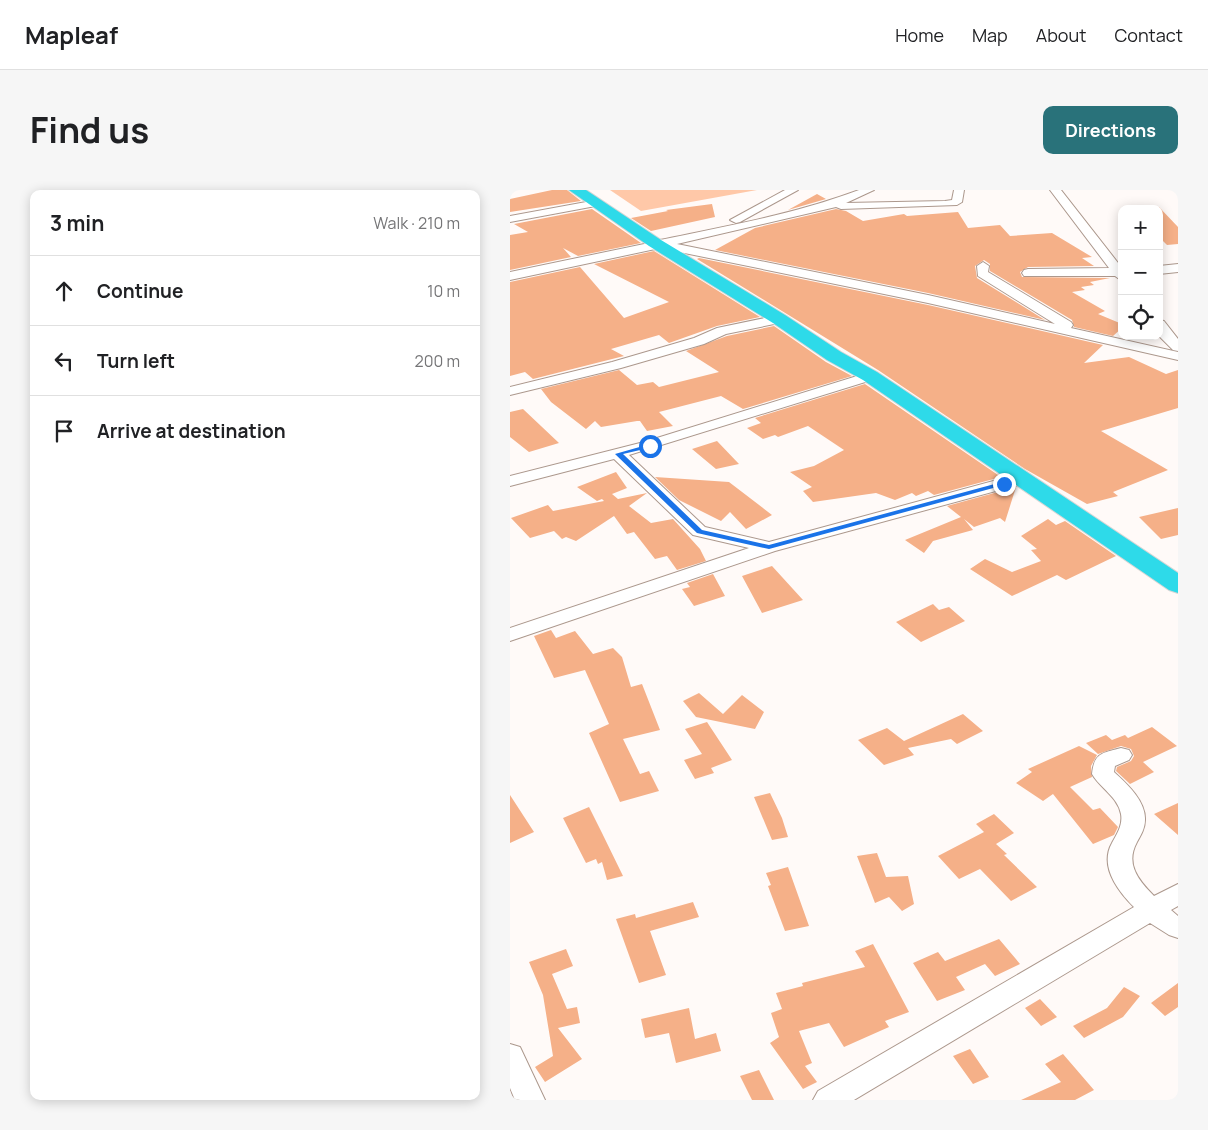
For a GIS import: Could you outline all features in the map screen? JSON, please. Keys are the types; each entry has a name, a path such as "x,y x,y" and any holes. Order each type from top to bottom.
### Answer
{"highway":[{"path":"576,190 655,243 779,319 834,356 870,376 1023,478 1178,585"}],"street":[{"path":"707,232 793,190"},
{"path":"510,276 626,252 655,243 682,240 707,232 830,205 869,190"},
{"path":"830,205 945,204 957,202 960,190"},
{"path":"1055,190 1118,271"},
{"path":"510,219 597,203"},
{"path":"655,243 928,299 1178,356"},
{"path":"982,266 982,273 1078,333"},
{"path":"1163,270 1178,268"},
{"path":"1028,273 1118,274"},
{"path":"510,391 616,365 699,340 722,331 779,319"},
{"path":"1163,328 1178,332"},
{"path":"1163,330 1178,347"},
{"path":"510,481 618,454 870,376"},
{"path":"618,454 699,531 769,547"},
{"path":"510,635 769,547 1023,478"},
{"path":"1121,755 1104,762 1103,774 1128,800 1134,814 1133,828 1119,858 1121,872 1152,910 1178,928"},
{"path":"828,1100 1178,894"},
{"path":"510,1056 530,1100"}],"shaded area":[{"path":"610,190 757,190 641,211"}],"building":[{"path":"552,190 567,190 581,201 510,212 510,199"},
{"path":"817,194 826,199 788,210"},
{"path":"712,204 715,217 651,231 631,218 668,211 666,210"},
{"path":"592,209 641,243 578,256 563,248 571,257 510,270 510,235 528,232 514,224"},
{"path":"836,209 846,211 863,221 904,214 907,216 958,212 968,228 1000,225 1010,236 1052,233 1092,257 1082,258 1094,266 1028,267 1020,272 1022,277 1110,278 1090,282 1094,285 1081,287 1085,290 1072,292 1105,311 1098,314 1118,322 1118,332 1113,336 1074,327 1072,320 990,271 990,264 984,260 975,266 977,278 1045,320 928,293 715,250 755,228"},
{"path":"1163,211 1178,227 1178,244 1167,245 1163,241"},
{"path":"654,251 760,317 717,326 669,343 659,335 611,349 624,356 533,379 525,372 510,376 510,282 580,267 624,318 669,302 594,264"},
{"path":"697,259 928,305 1103,345 1084,363 1129,357 1166,374 1178,370 1178,408 1101,431 1168,470 1113,492 1118,496 1087,504 1025,469 878,370"},
{"path":"774,326 826,362 852,376 743,409 721,396 659,412 673,426 647,431 640,421 601,427 595,421 586,429 551,402 541,389 619,370 637,385 653,382 659,387 719,372 686,351 727,336"},
{"path":"865,384 1001,477 934,495 928,491 916,496 912,493 895,500 876,493 813,502 803,491 812,487 790,472 814,466 844,450 808,426 778,437 775,435 763,439 747,428 761,423 755,418"},
{"path":"523,409 559,443 529,452 510,437 510,412"},
{"path":"717,441 739,464 716,469 692,449"},
{"path":"616,472 627,488 612,494 618,499 647,493 629,506 651,523 673,519 700,549 706,561 677,570 667,556 655,559 634,532 627,534 614,516 576,541 566,537 562,539 554,531 530,538 511,518 548,505 553,511 604,501 602,499 597,501 577,487"},
{"path":"655,477 729,482 772,515 746,529 730,512 721,521 679,500"},
{"path":"1016,487 1005,522 1000,518 974,527 964,519 973,530 933,541 924,553 905,540 961,517 947,506"},
{"path":"1178,508 1178,535 1161,539 1139,517"},
{"path":"1048,519 1056,525 1065,521 1116,556 1066,580 1057,575 1012,596 970,569 985,559 1012,572 1041,561 1031,550 1037,549 1021,536"},
{"path":"772,566 803,600 762,613 742,576"},
{"path":"713,574 725,596 694,606 682,589 690,587 687,583"},
{"path":"933,604 939,610 949,607 965,621 921,642 896,622"},
{"path":"551,630 556,638 575,631 593,654 613,648 622,657 631,687 642,684 660,730 623,739 640,774 649,771 659,791 620,802 589,733 609,724 585,670 554,678 534,636"},
{"path":"699,693 723,714 742,695 764,712 755,729 696,717 683,701"},
{"path":"963,714 983,731 957,744 951,739 908,748 914,755 884,765 858,740 887,728 904,741"},
{"path":"707,722 732,760 711,768 714,773 695,779 684,760 702,754 685,729"},
{"path":"1152,727 1177,746 1143,762 1154,772 1130,784 1116,771 1117,767 1131,761 1134,756 1131,749 1121,746 1098,754 1086,743 1106,735 1112,740 1125,735 1128,738"},
{"path":"1079,746 1097,755 1091,766 1092,777 1070,787 1093,810 1100,808 1118,827 1114,835 1093,844 1053,794 1043,801 1016,783 1032,772 1028,769"},
{"path":"770,793 782,818 788,837 772,840 754,797"},
{"path":"510,795 534,832 510,843"},
{"path":"1178,803 1178,835 1154,814"},
{"path":"589,807 623,876 607,880 602,862 598,864 596,859 586,863 563,818"},
{"path":"994,814 1014,833 996,844 1007,854 1004,855 1037,887 1011,901 980,869 959,879 938,856 984,832 976,824"},
{"path":"877,853 886,877 908,876 914,904 902,911 889,897 875,903 857,856"},
{"path":"788,867 809,926 785,931 768,886 771,885 766,873"},
{"path":"693,902 699,917 650,931 666,975 639,983 616,919 635,914 636,918"},
{"path":"999,939 1020,964 995,976 985,964 956,977 965,990 937,1001 913,963 938,952 945,961"},
{"path":"873,944 909,1012 885,1021 889,1027 844,1047 829,1023 799,1031 812,1063 805,1066 817,1082 803,1089 770,1043 779,1037 771,1013 782,1009 776,993 803,986 802,983 865,967 855,951"},
{"path":"566,949 573,966 552,974 567,1009 577,1007 580,1023 558,1028 582,1059 545,1082 535,1067 553,1056 543,995 529,962"},
{"path":"1178,983 1178,1007 1165,1016 1151,1003"},
{"path":"1124,987 1140,996 1123,1017 1084,1038 1073,1026 1107,1008"},
{"path":"1040,999 1057,1017 1041,1026 1025,1008"},
{"path":"689,1008 695,1039 716,1033 721,1051 676,1063 669,1033 645,1038 641,1019"},
{"path":"970,1049 989,1077 973,1084 953,1056"},
{"path":"1063,1054 1094,1090 1075,1100 1021,1100 1061,1082 1045,1064"},
{"path":"759,1070 774,1100 752,1100 740,1076"}],"route":[{"path":"650,446 618,454 699,531 769,547 1004,484"}]}
